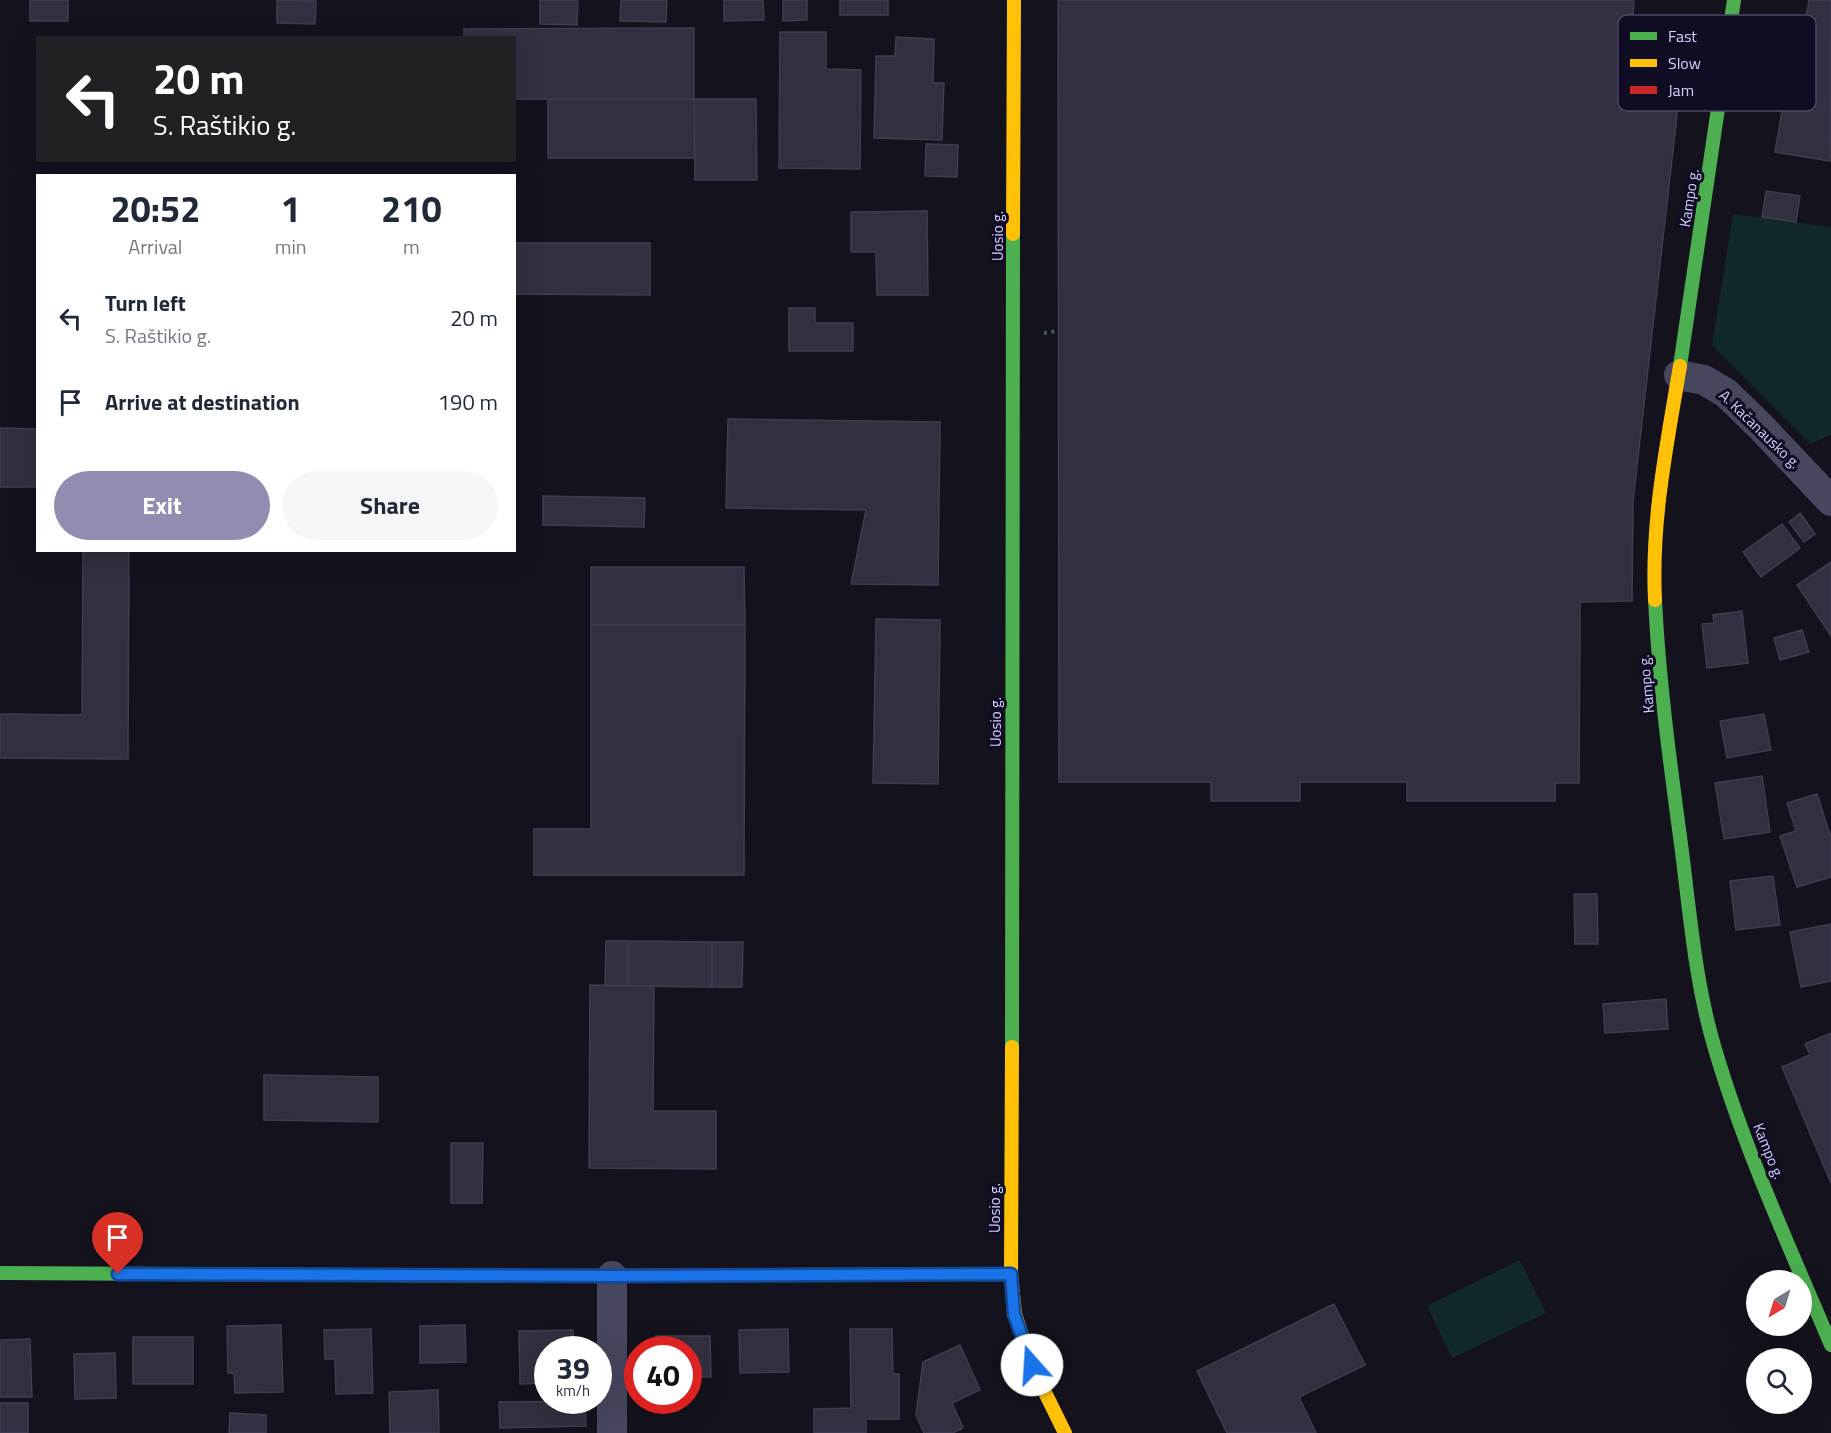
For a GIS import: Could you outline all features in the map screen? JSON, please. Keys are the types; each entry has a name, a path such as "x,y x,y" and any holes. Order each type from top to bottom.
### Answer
{"street":[{"name":"Uosio g.","path":"1014,0 1011,1274 1014,1314 1032,1365 1065,1433"},
{"name":"Kampo g.","path":"1732,15 1734,0"},
{"name":"Kampo g.","path":"1718,111 1657,515 1655,586 1662,692 1698,976 1714,1046 1739,1121 1831,1345"},
{"name":"A. Kačanausko g.","path":"1679,375 1704,380 1726,393 1831,501"},
{"path":"0,1273 612,1276 1011,1274"},
{"path":"612,1276 612,1433"}],"green space":[{"path":"1733,214 1831,227 1831,435 1810,444 1712,345"},
{"path":"1520,1260 1546,1313 1452,1358 1427,1306"}],"building":[{"path":"30,0 68,0 68,21 30,21"},
{"path":"277,0 316,1 315,24 277,23"},
{"path":"540,0 578,0 577,25 540,24"},
{"path":"621,0 667,0 666,22 620,21"},
{"path":"724,0 763,0 764,20 724,21"},
{"path":"783,0 807,0 807,20 783,21"},
{"path":"840,0 888,0 888,15 840,15"},
{"path":"1058,0 1634,0 1633,15 1618,15 1618,111 1678,111 1633,501 1632,601 1580,602 1579,783 1555,783 1555,801 1407,801 1407,782 1300,782 1300,801 1211,801 1211,782 1059,782"},
{"path":"1809,0 1831,0 1830,161 1775,152 1782,111 1816,111 1816,15 1807,15"},
{"path":"694,28 694,99 516,99 516,36 464,36 464,29"},
{"path":"780,32 826,32 826,69 861,70 860,169 779,168"},
{"path":"896,37 934,39 933,83 944,83 942,140 874,138 876,56 895,56"},
{"path":"548,99 694,99 695,158 548,158"},
{"path":"694,99 756,99 757,180 695,180"},
{"path":"926,144 958,145 957,177 925,176"},
{"path":"1766,191 1800,196 1796,222 1762,217"},
{"path":"927,211 928,295 877,295 876,252 851,252 851,212"},
{"path":"516,243 650,243 650,295 516,294"},
{"path":"789,308 815,308 815,323 853,323 853,351 789,351"},
{"path":"728,419 940,422 938,585 851,584 866,510 726,508"},
{"path":"0,428 36,429 36,487 0,487"},
{"path":"543,496 645,498 644,527 543,525"},
{"path":"1800,513 1815,534 1804,542 1789,522"},
{"path":"1782,524 1800,548 1761,577 1743,552"},
{"path":"83,552 129,552 128,759 0,758 0,714 82,715"},
{"path":"1831,562 1831,636 1797,585"},
{"path":"591,567 744,567 745,625 591,625"},
{"path":"1742,611 1748,663 1707,668 1702,624 1714,623 1713,615"},
{"path":"876,619 940,620 938,784 873,783"},
{"path":"591,625 745,625 744,875 534,875 534,829 591,829"},
{"path":"1802,630 1809,652 1780,660 1774,638"},
{"path":"1764,714 1771,750 1727,758 1720,721"},
{"path":"1762,776 1770,832 1724,839 1715,783"},
{"path":"1817,794 1831,838 1831,877 1797,887 1780,836 1796,831 1787,803"},
{"path":"1773,876 1780,925 1736,930 1730,881"},
{"path":"1574,894 1597,894 1598,944 1575,944"},
{"path":"1831,924 1831,981 1801,987 1790,932"},
{"path":"606,941 628,941 628,986 605,986"},
{"path":"628,941 712,942 712,987 628,986"},
{"path":"712,942 743,942 742,987 712,987"},
{"path":"590,985 654,986 653,1111 716,1111 716,1169 589,1168"},
{"path":"1666,999 1668,1029 1605,1033 1603,1004"},
{"path":"1831,1033 1831,1183 1782,1067 1810,1055 1805,1044"},
{"path":"264,1075 378,1077 378,1122 264,1120"},
{"path":"451,1143 483,1143 482,1203 451,1203"},
{"path":"1334,1304 1365,1365 1299,1397 1316,1433 1227,1433 1197,1371"},
{"path":"281,1325 283,1392 235,1393 234,1373 228,1373 227,1326"},
{"path":"465,1325 466,1362 420,1363 420,1326"},
{"path":"371,1329 373,1393 336,1394 335,1359 325,1359 324,1330"},
{"path":"788,1329 789,1372 740,1373 739,1330"},
{"path":"850,1329 892,1329 893,1374 899,1374 899,1419 866,1419 866,1433 814,1433 814,1409 851,1408"},
{"path":"573,1330 573,1336 534,1336 534,1384 520,1384 519,1331"},
{"path":"702,1336 710,1336 711,1377 702,1377"},
{"path":"133,1337 193,1337 193,1384 133,1384"},
{"path":"30,1339 32,1397 0,1397 0,1340"},
{"path":"960,1345 980,1390 952,1403 963,1428 953,1433 924,1433 916,1415 923,1362"},
{"path":"115,1353 116,1398 75,1399 74,1354"},
{"path":"438,1390 439,1433 390,1433 389,1392"},
{"path":"499,1402 534,1402 534,1414 586,1414 586,1426 500,1428"},
{"path":"0,1403 28,1403 28,1433 0,1433"},
{"path":"230,1413 266,1415 266,1433 229,1433"}],"traffic: fast":[{"path":"1732,15 1734,0"},
{"path":"1680,366 1718,111"},
{"path":"1012,1047 1013,234"},
{"path":"1655,600 1669,753 1694,948 1708,1024 1727,1087 1754,1162 1831,1345"},
{"path":"0,1273 543,1276"},
{"path":"764,1275 1011,1274"}],"traffic: slow":[{"path":"1013,234 1014,0"},
{"path":"1655,600 1654,570 1658,512 1665,453 1680,366"},
{"path":"1012,1047 1011,1274 1015,1314 1032,1366 1065,1433"}],"traffic: jam":[{"path":"543,1276 764,1275"}],"route":[{"path":"118,1274 612,1276 1011,1274 1014,1314 1032,1365"}]}
